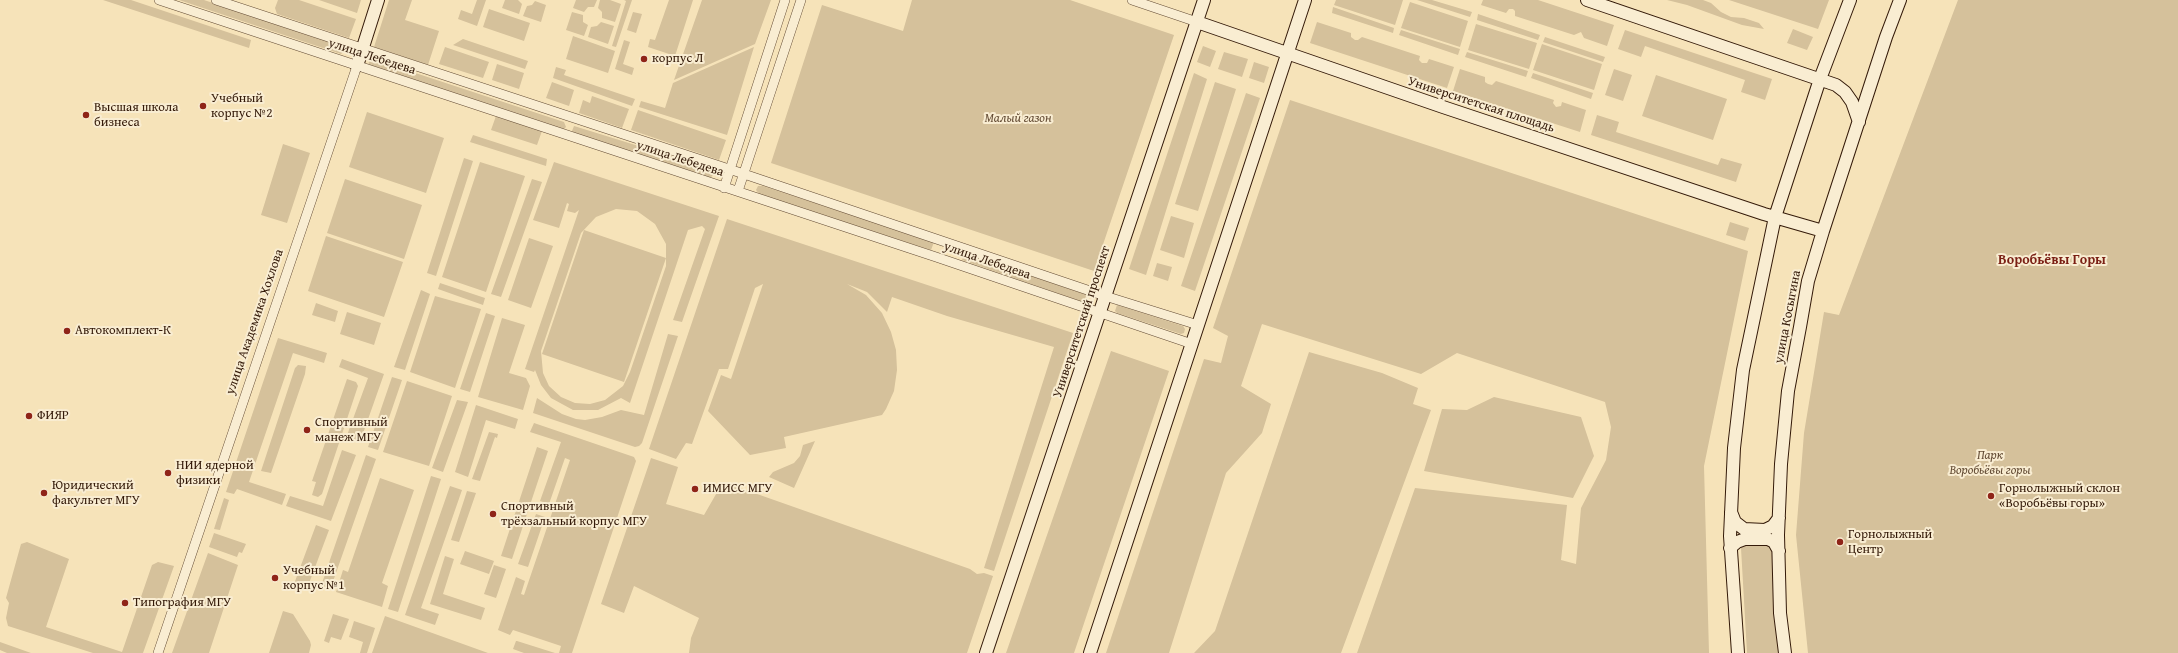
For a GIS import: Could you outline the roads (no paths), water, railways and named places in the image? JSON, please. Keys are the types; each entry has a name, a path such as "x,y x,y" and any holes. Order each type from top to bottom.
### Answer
{"main road":[{"name":"улица Академика Хохлова","path":"357,66 378,0"},
{"name":"Университетский проспект","path":"986,653 1204,0"},
{"path":"1090,653 1305,0"},
{"path":"1587,0 1836,85 1845,92 1852,102 1858,122"},
{"path":"1738,653 1730,548 1734,448 1743,370 1775,217 1820,79 1850,0"},
{"name":"улица Косыгина","path":"1785,653 1780,613 1779,518 1782,451 1788,391 1808,281 1858,122 1900,0"},
{"name":"Университетская площадь","path":"1197,22 1288,53 1300,59 1775,217 1823,231"},
{"path":"1731,512 1734,522 1744,529 1765,530 1773,526 1779,518"},
{"path":"1730,548 1737,542 1745,539 1768,539 1774,542 1779,551"}],"street":[{"name":"улица Лебедева","path":"158,0 724,188 738,191 1192,344"},
{"name":"улица Лебедева","path":"216,0 744,174 1105,296 1198,325"},
{"path":"724,188 785,0"},
{"path":"738,191 801,0"},
{"name":"Университетская площадь","path":"1132,0 1197,22"},
{"path":"263,35 268,18"},
{"name":"улица Академика Хохлова","path":"158,653 357,66"},
{"path":"566,135 572,118"},
{"path":"950,262 947,251 956,245"}],"place":[{"name":"корпус Л","path":"644,59"},
{"name":"Учебный корпус №2","path":"203,106"},
{"name":"Высшая школа бизнеса","path":"86,115"},
{"name":"Автокомплект-К","path":"67,331"},
{"name":"ФИЯР","path":"29,416"},
{"name":"Спортивный манеж МГУ","path":"307,430"},
{"name":"НИИ ядерной физики","path":"168,473"},
{"name":"ИМИСС МГУ","path":"695,489"},
{"name":"Юридический факультет МГУ","path":"44,493"},
{"name":"Горнолыжный склон «Воробьёвы горы»","path":"1991,496"},
{"name":"Спортивный трёхзальный корпус МГУ","path":"493,514"},
{"name":"Горнолыжный Центр","path":"1840,542"},
{"name":"Учебный корпус №1","path":"275,578"},
{"name":"Типография МГУ","path":"125,603"}],"district":[{"name":"Воробьёвы Горы","path":"2052,260"}],"park label":[{"name":"Малый газон","path":"1018,119"},
{"name":"Парк Воробьёвы горы","path":"1990,464"}]}
